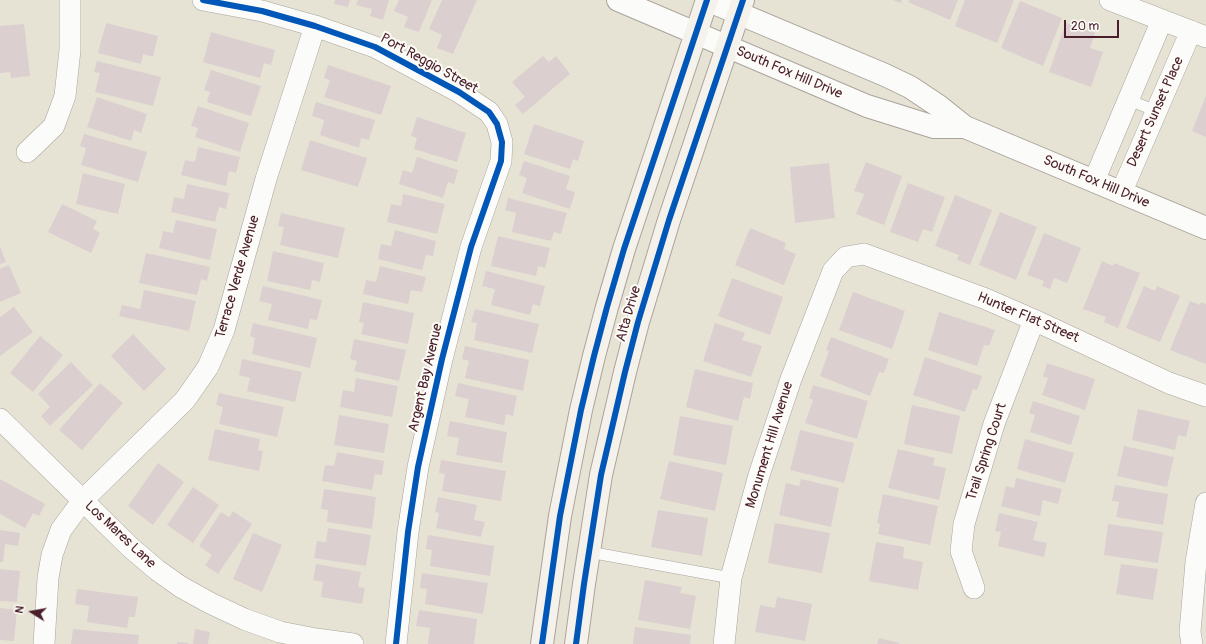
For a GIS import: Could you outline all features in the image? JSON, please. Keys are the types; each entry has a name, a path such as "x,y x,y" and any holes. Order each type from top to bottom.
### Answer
{"main road":[{"name":"Alta Drive","path":"542,644 560,516 581,410 594,356 624,249 707,0"},
{"name":"Alta Drive","path":"576,644 601,475 625,372 638,322 669,220 741,7"}],"street":[{"path":"27,152 54,126 65,96 70,50 70,0"},
{"name":"Port Reggio Street","path":"203,0 262,11 315,26 375,47 459,92 489,112 497,124"},
{"name":"South Fox Hill Drive","path":"618,0 867,106 934,126 965,127"},
{"name":"South Fox Hill Drive","path":"707,0 741,7 910,87 940,107 965,127 1206,228"},
{"path":"1110,0 1199,34"},
{"path":"1094,181 1162,20"},
{"name":"Terrace Verde Avenue","path":"44,644 48,578 52,555 61,530 83,500 184,400 208,366 224,330 266,179 315,26"},
{"name":"Desert Sunset Place","path":"1121,193 1156,111 1199,34"},
{"name":"Argent Bay Avenue","path":"396,644 408,532 418,467 442,359 471,247 501,161 502,142 497,124"},
{"name":"Hunter Flat Street","path":"846,257 864,254 986,299 1169,383 1206,396"},
{"name":"Monument Hill Avenue","path":"724,644 731,578 759,475 790,379 833,271 846,257"},
{"name":"Trail Spring Court","path":"974,588 961,551 964,524 994,424 1034,320"},
{"name":"Los Mares Lane","path":"0,419 130,547 157,570 181,587 244,619 280,632 353,644"},
{"path":"1196,636 1196,562 1206,503"}],"lane":[{"path":"1129,100 1156,111"},
{"path":"589,552 731,578"}],"building":[{"path":"335,0 350,0 348,7 334,4"},
{"path":"358,0 389,0 383,20 370,16 372,9 356,5"},
{"path":"399,0 432,0 419,32 404,27 408,17 394,11"},
{"path":"442,0 477,0 453,54 437,48 442,35 429,29"},
{"path":"893,0 902,0 901,3"},
{"path":"909,0 958,0 950,20 908,2"},
{"path":"965,0 1014,0 997,43 955,26"},
{"path":"1020,1 1062,18 1043,66 1001,48"},
{"path":"106,23 158,36 153,57 143,54 141,64 98,53"},
{"path":"1066,23 1095,33 1090,48 1103,52 1091,87 1049,72"},
{"path":"24,24 30,76 11,78 10,72 0,73 0,26"},
{"path":"211,32 275,50 271,65 264,63 260,78 203,62"},
{"path":"543,56 549,62 556,56 570,74 523,114 515,105 525,97 512,82"},
{"path":"97,61 161,77 153,106 95,92 100,73 94,72"},
{"path":"328,65 391,86 381,115 324,97 330,80 324,78"},
{"path":"211,70 261,86 251,116 207,102 210,92 204,90"},
{"path":"1206,96 1206,137 1192,131"},
{"path":"97,97 147,114 141,133 134,130 131,141 87,127"},
{"path":"316,102 375,120 369,140 361,138 359,148 320,135 324,120 312,116"},
{"path":"198,106 249,123 240,152 195,137 198,128 191,126"},
{"path":"417,117 466,133 457,162 414,149 417,138 411,136"},
{"path":"534,124 584,141 578,161 573,159 570,169 524,154"},
{"path":"84,134 147,152 138,182 81,165 86,148 80,146"},
{"path":"310,140 367,158 358,187 301,170"},
{"path":"198,147 240,157 236,173 229,171 226,186 181,175 185,160 195,162"},
{"path":"417,157 458,170 454,184 448,182 443,198 399,184 403,170 412,173"},
{"path":"524,161 570,176 566,189 575,192 570,209 522,193 527,178 519,175"},
{"path":"866,162 902,176 884,225 856,214 864,194 854,191"},
{"path":"829,163 835,218 795,223 790,167"},
{"path":"83,173 125,184 118,214 76,204"},
{"path":"908,183 945,197 932,232 923,229 918,242 890,232"},
{"path":"187,184 229,193 226,209 219,207 215,222 171,212 174,197 184,199"},
{"path":"403,194 445,204 437,234 387,222 391,204 401,206"},
{"path":"955,195 992,210 970,265 957,260 959,255 935,246"},
{"path":"508,198 567,213 561,234 554,232 551,241 512,232 516,213 505,210"},
{"path":"62,204 97,221 93,229 100,233 91,253 48,232"},
{"path":"1000,212 1037,227 1016,280 979,265"},
{"path":"281,213 345,228 338,258 280,245 284,227 278,226"},
{"path":"176,220 217,229 210,260 159,248 163,231 173,233"},
{"path":"750,228 786,243 784,249 796,254 784,285 735,265"},
{"path":"395,230 436,241 433,256 426,255 422,270 378,259 381,244 391,246"},
{"path":"1044,233 1081,248 1067,283 1054,278 1050,289 1042,286 1044,281 1027,275"},
{"path":"498,236 550,248 545,268 538,266 536,276 491,266"},
{"path":"0,246 6,262 0,264"},
{"path":"273,251 324,263 320,282 312,280 310,290 267,281"},
{"path":"146,253 210,267 207,281 201,279 197,295 139,283"},
{"path":"1102,261 1113,266 1114,263 1140,273 1118,328 1104,322 1106,317 1083,309"},
{"path":"9,265 21,293 0,302 0,269"},
{"path":"380,266 426,277 422,292 411,290 408,304 363,294 366,280 376,282"},
{"path":"486,271 545,286 540,306 533,304 530,315 491,305 495,289 482,286"},
{"path":"732,278 783,297 770,335 718,316"},
{"path":"263,286 322,300 317,320 310,319 308,329 268,320 272,304 259,301"},
{"path":"1144,286 1155,291 1157,286 1180,296 1160,342 1126,328"},
{"path":"144,290 196,301 189,331 119,316 122,305 140,309"},
{"path":"853,292 905,311 892,349 839,330"},
{"path":"1190,301 1200,305 1201,302 1206,304 1206,364 1170,350"},
{"path":"363,302 414,313 408,344 361,334 364,323 359,322"},
{"path":"14,307 33,332 0,356 0,317"},
{"path":"475,309 539,324 532,353 474,340 477,323 471,322"},
{"path":"939,312 995,330 989,346 984,345 977,366 928,350"},
{"path":"253,323 317,338 310,368 252,354 255,338 250,336"},
{"path":"715,323 745,333 742,340 762,346 751,377 703,361"},
{"path":"133,334 166,369 144,391 111,356"},
{"path":"40,336 63,355 33,392 10,373"},
{"path":"831,337 889,359 884,373 879,372 870,396 820,376 829,351 826,350"},
{"path":"354,339 406,350 399,381 354,371 357,361 350,359"},
{"path":"465,346 529,360 523,391 465,378 469,361 462,359"},
{"path":"925,357 982,376 977,390 973,389 965,412 913,395"},
{"path":"242,359 302,372 295,402 247,391 250,378 239,375"},
{"path":"71,362 93,385 50,426 41,416 50,407 38,394"},
{"path":"1047,363 1095,379 1085,410 1042,395 1048,378 1043,377"},
{"path":"695,369 753,383 750,399 744,397 738,421 686,407"},
{"path":"356,378 398,386 392,417 340,407 343,390 354,392"},
{"path":"100,383 123,403 82,450 59,430"},
{"path":"458,383 517,396 513,416 506,414 504,425 465,417 469,399 455,396"},
{"path":"813,385 868,401 857,439 805,423 813,400 809,398"},
{"path":"219,393 284,407 277,437 219,424 223,407 216,405"},
{"path":"1033,401 1080,416 1071,445 1030,432 1035,415 1029,413"},
{"path":"912,405 960,416 952,454 904,444"},
{"path":"1138,409 1190,421 1186,437 1178,435 1175,450 1132,440"},
{"path":"339,415 389,424 384,453 334,445"},
{"path":"680,416 733,426 726,465 673,455"},
{"path":"450,421 507,432 502,463 456,455 459,438 447,436"},
{"path":"215,429 260,439 258,450 263,451 259,471 208,460"},
{"path":"800,430 854,443 844,483 790,470"},
{"path":"1025,439 1074,453 1065,483 1017,469"},
{"path":"1124,446 1174,457 1167,487 1117,476"},
{"path":"898,449 935,458 933,465 946,468 939,500 888,488"},
{"path":"337,452 384,461 382,475 375,474 372,490 322,481 325,465 334,466"},
{"path":"441,460 506,471 501,501 442,491 445,474 439,473"},
{"path":"669,461 723,473 715,511 660,499"},
{"path":"158,463 184,482 153,525 128,506"},
{"path":"1016,478 1062,489 1058,504 1043,500 1040,516 1001,506 1006,486 1014,488"},
{"path":"0,479 45,504 39,516 33,513 25,528 0,514"},
{"path":"801,479 839,488 831,527 779,515 786,483 799,486"},
{"path":"1115,485 1168,494 1163,525 1116,517 1119,502 1112,501"},
{"path":"193,487 219,505 193,543 167,525"},
{"path":"324,489 376,497 372,529 327,522 328,510 321,509"},
{"path":"883,494 938,506 930,545 878,534 880,524 877,523"},
{"path":"438,497 477,505 474,520 485,522 481,537 436,528 439,513 435,512"},
{"path":"658,510 708,518 702,556 651,547"},
{"path":"233,511 252,524 218,574 205,565 212,555 199,546 221,512 229,517"},
{"path":"999,513 1038,522 1033,540 1047,543 1044,557 998,546 1001,532 995,531"},
{"path":"775,523 830,533 822,573 768,563"},
{"path":"1108,524 1163,532 1158,563 1104,555"},
{"path":"328,528 371,535 366,566 314,558 317,541 326,542"},
{"path":"0,530 20,533 18,546 5,544 3,562 0,562"},
{"path":"253,533 282,545 262,592 233,579"},
{"path":"428,535 494,546 490,576 430,566 432,550 426,549"},
{"path":"876,542 904,547 903,558 923,562 918,590 869,581"},
{"path":"316,564 361,572 358,587 365,588 362,604 321,597 323,582 313,580"},
{"path":"1121,564 1158,569 1153,600 1116,594"},
{"path":"0,569 20,571 17,602 0,601"},
{"path":"422,573 488,583 483,614 425,604 427,589 420,588"},
{"path":"645,580 682,587 680,593 696,596 690,629 638,620"},
{"path":"77,589 138,597 135,617 129,617 127,628 87,622 89,606 75,604"},
{"path":"777,597 812,604 805,641 755,632 760,605 775,608"},
{"path":"0,608 17,610 14,641 0,640"},
{"path":"419,610 477,619 474,644 428,644 430,628 416,626"},
{"path":"635,627 691,635 690,644 633,644"},
{"path":"73,629 139,635 138,644 71,644"},
{"path":"195,629 210,632 208,644 193,644"},
{"path":"879,638 899,643 899,644 877,644"},
{"path":"177,642 188,643 188,644 177,644"}],"cycle path":[{"path":"203,0 262,11 315,26 375,47 459,92 489,112 497,124 502,142 501,161 471,247 442,359 418,467 408,532 396,644"},
{"path":"542,644 560,516 581,410 594,356 624,249 707,0"},
{"path":"576,644 601,475 625,372 638,322 669,220 743,0"}]}
